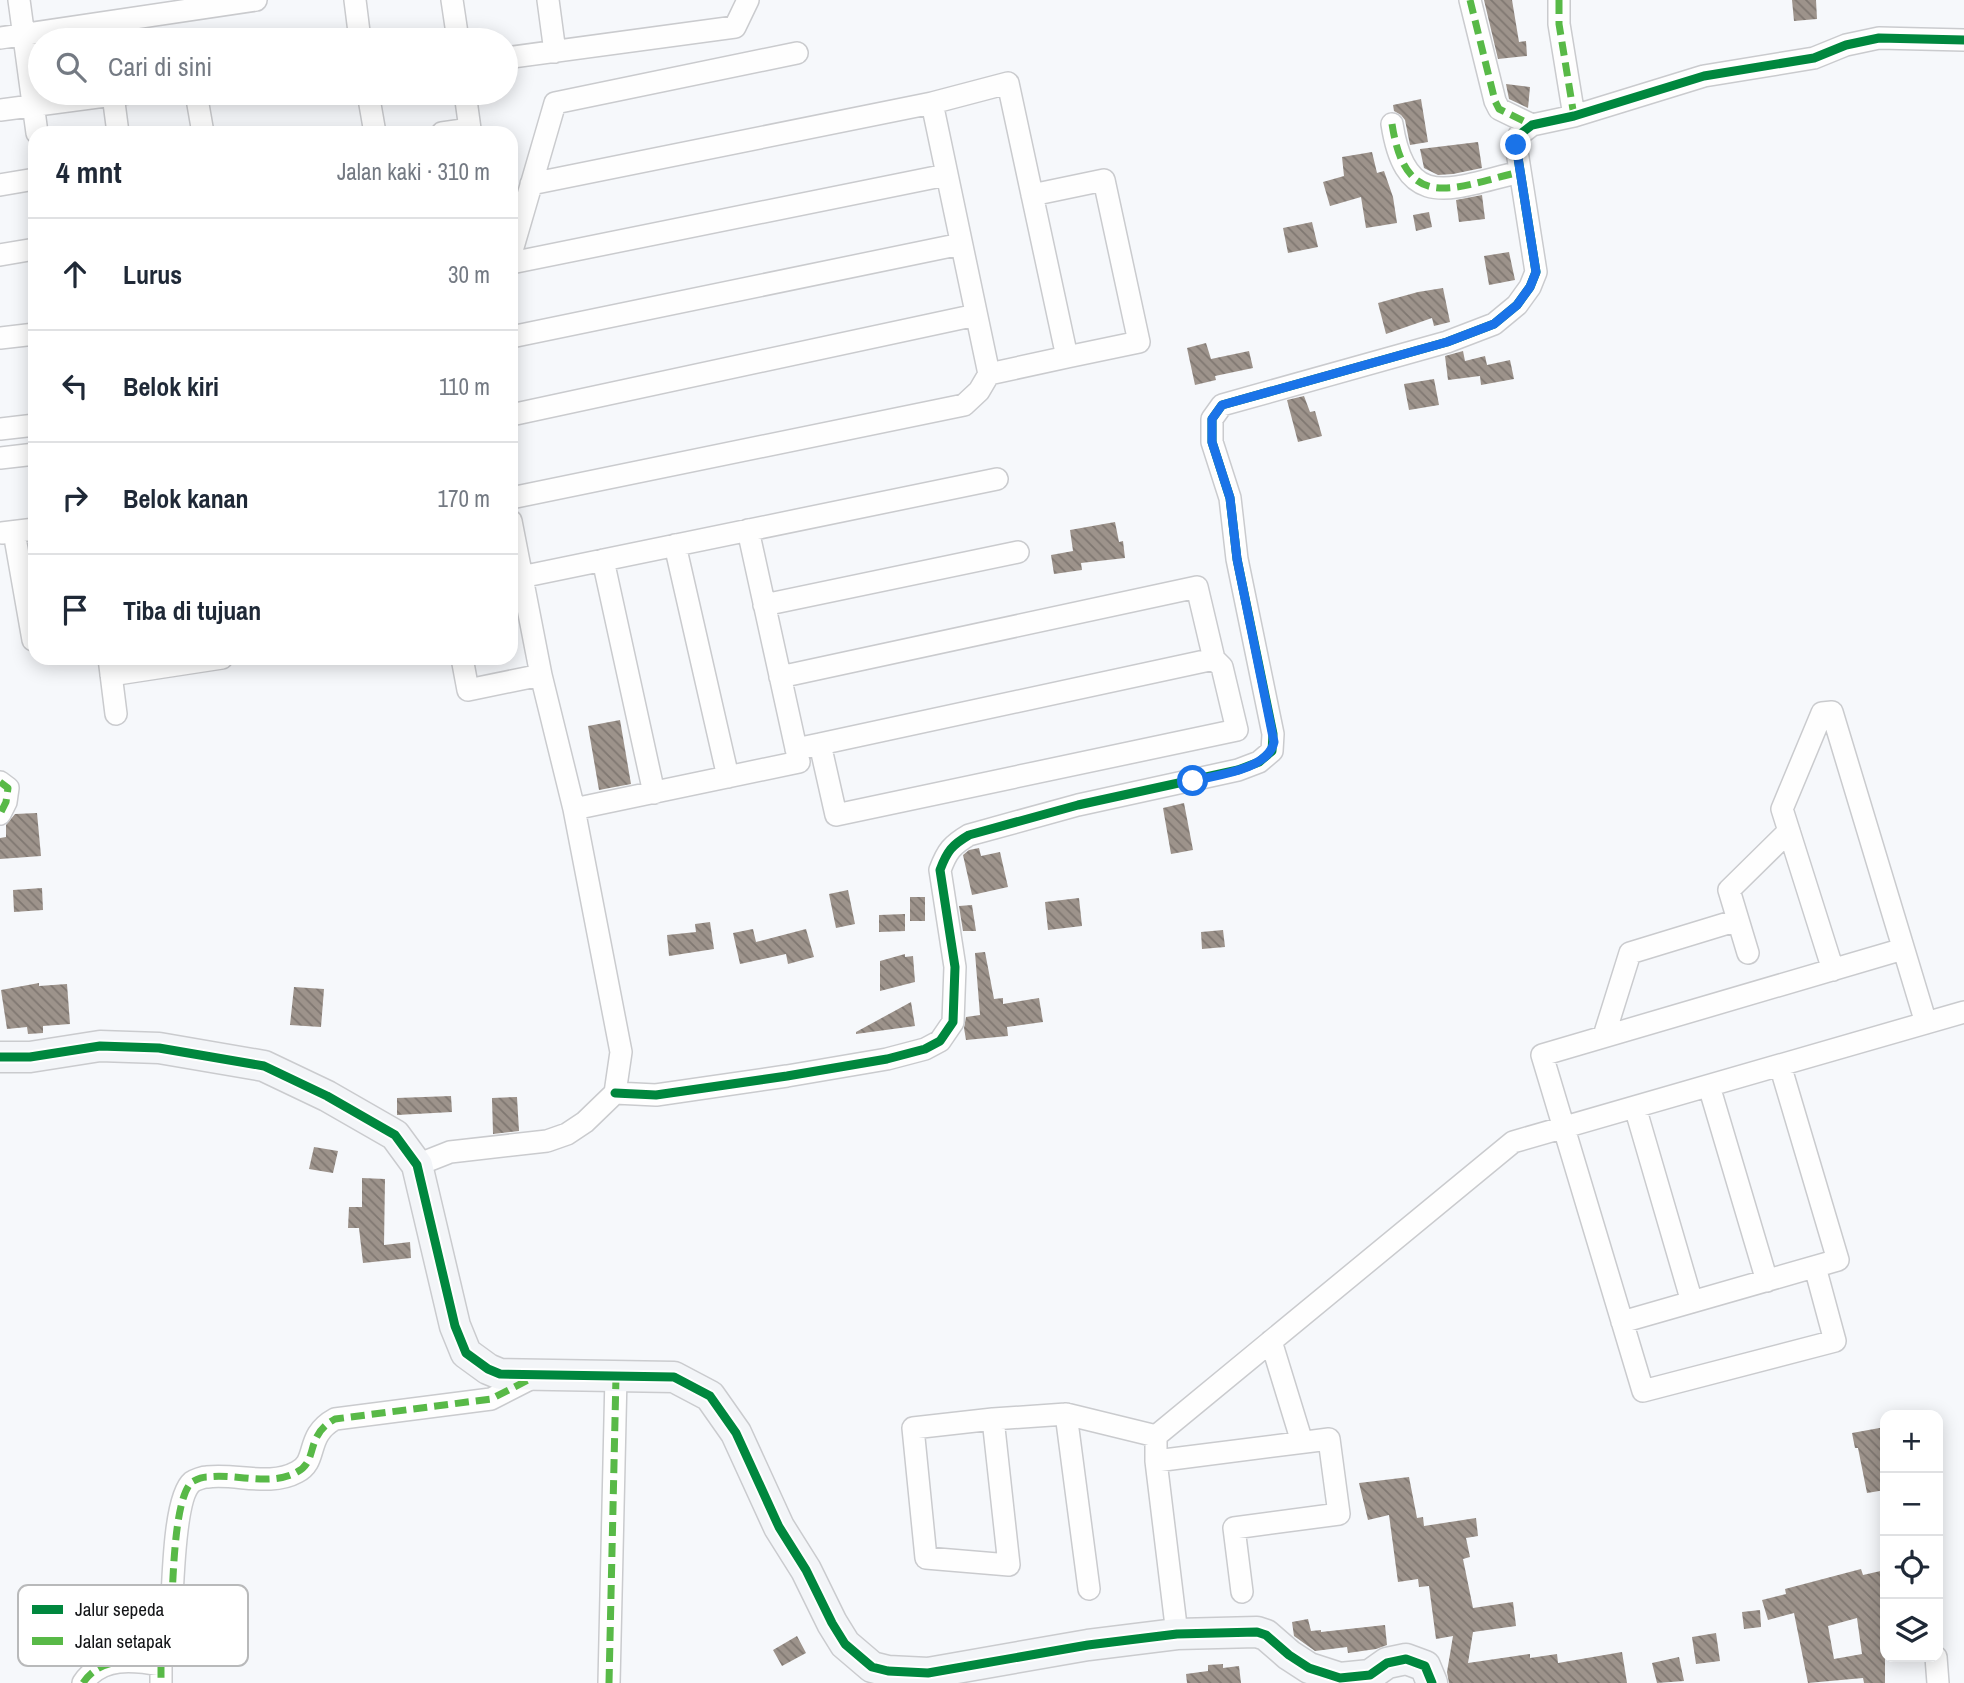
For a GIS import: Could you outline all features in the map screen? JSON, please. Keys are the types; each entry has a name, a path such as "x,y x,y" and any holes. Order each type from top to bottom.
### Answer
{"street":[{"path":"19,0 28,70"},
{"path":"64,28 256,0"},
{"path":"355,0 358,28"},
{"path":"452,0 456,28"},
{"path":"548,0 555,51"},
{"path":"518,56 735,27 748,0"},
{"path":"1470,0 1495,101 1499,109 1532,125"},
{"path":"1559,0 1559,24 1574,116"},
{"path":"0,38 28,33"},
{"path":"615,1093 656,1095 887,1059 925,1049 940,1041 953,1022 955,967 940,870 945,856 954,844 970,835 1078,805 1238,770 1266,757 1272,751 1273,734 1237,559 1230,498 1212,442 1212,419 1222,405 1447,342 1494,324 1517,305 1530,287 1536,272 1516,145 1519,135 1532,125 1574,116 1704,76 1814,58 1846,45 1879,38 1964,40"},
{"path":"518,230 555,103 797,53"},
{"path":"531,184 932,103 1008,83 1067,357"},
{"path":"518,497 964,405 979,391 989,374 932,103"},
{"path":"0,110 33,105 36,126"},
{"path":"119,126 120,105"},
{"path":"198,105 202,126"},
{"path":"370,105 374,126"},
{"path":"467,105 469,126"},
{"path":"1392,124 1396,147 1406,169 1424,187 1445,188 1520,172"},
{"path":"518,262 947,175"},
{"path":"0,185 28,180"},
{"path":"989,374 1139,342 1104,180 1032,195"},
{"path":"518,336 961,244"},
{"path":"0,255 28,250"},
{"path":"518,413 976,315"},
{"path":"0,338 28,335"},
{"path":"0,429 28,426"},
{"path":"0,458 28,455"},
{"path":"521,577 997,479"},
{"path":"28,530 7,533 28,619"},
{"path":"574,809 799,762 748,530"},
{"path":"675,545 727,777"},
{"path":"764,605 1018,552"},
{"path":"417,1165 450,1152 547,1141 567,1134 585,1122 615,1093 621,1052 574,809 541,675 518,560"},
{"path":"603,560 654,793"},
{"path":"780,677 1197,587 1214,659 1222,667 1237,730 836,815 820,744"},
{"path":"796,749 1214,659"},
{"path":"463,665 468,690 541,675"},
{"path":"110,666 116,715"},
{"path":"1833,970 1782,809 1822,713 1832,712 1926,1023"},
{"path":"0,782 9,792 0,814"},
{"path":"1748,953 1729,890 1789,831"},
{"path":"1604,1036 1630,953 1738,920"},
{"path":"1815,1267 1835,1341 1643,1391 1542,1055 1903,949"},
{"path":"1156,1436 1513,1142 1964,1012"},
{"path":"0,1057 30,1057 100,1046 159,1048 264,1066 327,1096 395,1135 417,1165 454,1326 466,1353 500,1374 674,1377 710,1396 736,1433 779,1527 806,1570 832,1623 845,1644 872,1667 928,1678 1088,1645 1177,1634 1257,1632 1266,1635 1309,1668 1340,1678 1370,1675 1387,1663 1406,1659 1425,1666 1432,1683"},
{"path":"1622,1322 1838,1260 1780,1065"},
{"path":"1709,1086 1767,1280"},
{"path":"1635,1107 1692,1302"},
{"path":"1271,1341 1302,1442"},
{"path":"172,1585 184,1494 192,1482 205,1477 254,1479 296,1474 307,1465 316,1436 323,1426 335,1419 491,1399 542,1373"},
{"path":"609,1683 616,1376"},
{"path":"993,1419 1009,1565 926,1558 913,1427 993,1419 1066,1414 1156,1436"},
{"path":"1066,1414 1088,1589"},
{"path":"1156,1436 1156,1461 1177,1634"},
{"path":"1156,1461 1329,1439 1339,1514 1234,1528 1242,1591"},
{"path":"1936,1662 1938,1683"},
{"path":"83,1683 88,1675 102,1666"},
{"path":"143,1666 161,1674"}],"building":[{"path":"1484,0 1512,0 1519,42 1526,41 1527,56 1498,59"},
{"path":"1792,0 1816,0 1817,19 1794,21"},
{"path":"1506,84 1530,87 1528,108 1509,99"},
{"path":"1421,99 1428,142 1410,145 1405,120 1394,111 1393,105"},
{"path":"1478,142 1482,168 1438,175 1424,168 1420,149"},
{"path":"1372,152 1377,173 1384,171 1393,197 1397,223 1366,228 1361,197 1330,206 1323,182 1344,176 1342,157"},
{"path":"1482,195 1485,219 1459,222 1456,200"},
{"path":"1429,212 1432,227 1416,231 1413,215"},
{"path":"1312,222 1318,247 1288,253 1283,228"},
{"path":"1509,252 1515,280 1489,285 1484,256"},
{"path":"1443,288 1450,322 1434,326 1432,318 1386,334 1378,303"},
{"path":"1206,343 1211,359 1249,351 1253,368 1215,376 1216,380 1195,385 1187,348"},
{"path":"1463,351 1465,361 1485,356 1487,365 1510,360 1514,379 1481,385 1480,376 1448,380 1445,356"},
{"path":"1434,379 1439,405 1409,410 1404,384"},
{"path":"1304,396 1310,412 1315,411 1322,436 1298,442 1287,400"},
{"path":"1115,522 1119,542 1123,541 1125,558 1081,563 1082,570 1054,574 1051,555 1073,551 1070,530"},
{"path":"620,720 631,784 599,790 588,726"},
{"path":"1184,803 1193,850 1171,854 1163,808"},
{"path":"37,813 41,856 0,859 0,838 6,837 6,825 15,814"},
{"path":"979,848 981,856 1000,852 1008,887 972,895 963,855 969,850"},
{"path":"42,888 43,910 14,912 13,890"},
{"path":"848,890 855,924 836,928 829,894"},
{"path":"910,897 925,897 925,921 910,921"},
{"path":"1079,898 1082,926 1048,930 1045,902"},
{"path":"972,905 976,931 963,931 959,906"},
{"path":"905,914 905,931 879,932 879,915"},
{"path":"710,922 714,949 669,956 667,935 696,932 695,924"},
{"path":"753,929 756,942 806,929 814,957 788,964 786,954 740,964 733,933"},
{"path":"1223,930 1225,947 1202,949 1201,932"},
{"path":"985,952 994,999 1003,998 1003,1004 1039,998 1043,1022 1007,1027 1008,1036 966,1040 966,1017 980,1015 975,953"},
{"path":"905,954 905,957 913,956 915,982 880,991 880,961"},
{"path":"39,983 39,986 67,984 70,1024 43,1026 43,1033 28,1034 27,1027 7,1029 1,990"},
{"path":"294,987 324,989 321,1027 290,1025"},
{"path":"911,1002 915,1026 856,1034 856,1032"},
{"path":"451,1096 452,1112 397,1115 397,1098"},
{"path":"517,1097 519,1131 493,1134 492,1098"},
{"path":"314,1147 338,1151 333,1173 309,1169"},
{"path":"362,1178 385,1179 384,1245 410,1242 411,1258 363,1263 359,1228 348,1228 349,1207 362,1207"},
{"path":"1880,1428 1880,1491 1867,1493 1858,1448 1855,1448 1852,1433"},
{"path":"1409,1477 1417,1518 1423,1517 1424,1526 1476,1518 1478,1536 1466,1538 1470,1557 1463,1559 1473,1608 1513,1602 1516,1626 1473,1632 1468,1663 1530,1654 1530,1658 1557,1654 1558,1663 1622,1652 1627,1683 1449,1683 1447,1672 1453,1636 1436,1639 1429,1586 1419,1587 1418,1579 1398,1582 1389,1515 1368,1520 1359,1483"},
{"path":"1861,1569 1863,1575 1880,1571 1880,1662 1885,1662 1885,1683 1864,1683 1863,1678 1808,1683 1794,1613 1768,1620 1762,1600 1786,1594 1785,1589","holes":["1857,1618 1862,1654 1834,1659 1828,1626"]},
{"path":"1760,1610 1761,1627 1744,1629 1742,1612"},
{"path":"1308,1619 1311,1631 1321,1632 1385,1625 1387,1645 1348,1653 1347,1647 1315,1651 1294,1636 1292,1622"},
{"path":"1716,1633 1720,1661 1696,1664 1692,1637"},
{"path":"797,1636 806,1653 782,1666 773,1650"},
{"path":"1679,1657 1684,1681 1657,1683 1652,1663"},
{"path":"1223,1664 1223,1668 1239,1666 1241,1683 1187,1683 1186,1674 1208,1671 1208,1665"}],"marked path":[{"path":"1470,0 1495,101 1499,109 1532,125"},
{"path":"1559,0 1559,24 1574,116"},
{"path":"1392,124 1399,153 1409,172 1421,183 1436,188 1454,187 1520,172"},
{"path":"0,782 8,788 6,802 0,814"},
{"path":"609,1683 616,1376"},
{"path":"173,1585 181,1506 192,1482 218,1476 264,1479 287,1476 304,1467 319,1433 335,1419 491,1399 532,1378"},
{"path":"83,1683 90,1674 104,1666"},
{"path":"161,1666 161,1683"}],"cycle path":[{"path":"615,1093 656,1095 887,1059 925,1049 940,1041 953,1022 955,967 940,870 954,845 969,835 1078,805 1238,770 1259,762 1272,751 1273,734 1237,559 1230,498 1212,442 1212,419 1222,405 1447,342 1494,324 1517,305 1530,287 1536,272 1516,145 1519,135 1532,125 1574,116 1704,76 1814,58 1846,45 1879,38 1964,40"},
{"path":"0,1057 30,1057 100,1046 159,1048 264,1066 327,1096 395,1135 417,1165 455,1326 466,1353 500,1374 674,1377 710,1396 736,1433 779,1527 806,1570 832,1623 845,1644 872,1667 888,1671 928,1673 1088,1645 1177,1634 1257,1632 1266,1635 1309,1668 1340,1678 1370,1675 1387,1663 1406,1659 1425,1666 1432,1683"}],"route":[{"path":"1193,781 1259,762 1272,751 1274,742 1237,559 1230,498 1212,442 1210,427 1216,411 1222,405 1447,342 1494,324 1517,305 1530,287 1536,272 1516,145"}]}
